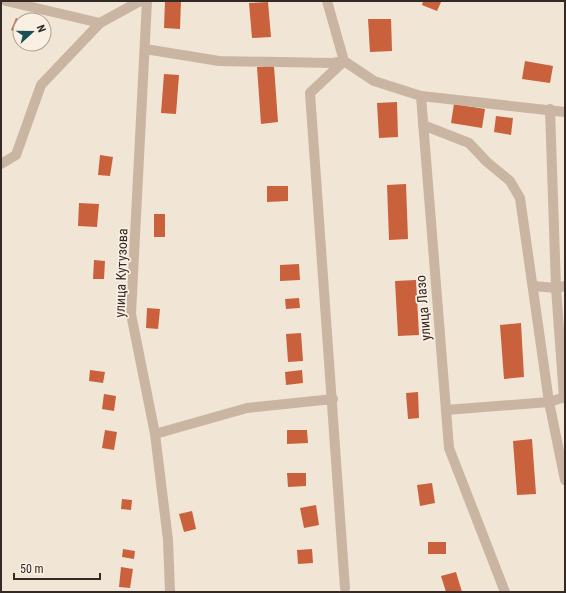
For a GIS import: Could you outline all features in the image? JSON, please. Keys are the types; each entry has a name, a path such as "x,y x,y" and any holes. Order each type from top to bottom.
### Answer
{"street":[{"path":"6,1 100,23"},
{"path":"1,164 16,155 41,85 100,23 140,1"},
{"name":"улица Кутузова","path":"147,1 131,314 155,434 168,540 170,592"},
{"path":"327,1 344,61 374,81 421,96 550,109 565,112"},
{"path":"145,49 218,61 332,63 344,61"},
{"path":"344,61 310,93 333,399 345,588"},
{"name":"улица Лазо","path":"421,96 449,448 505,592"},
{"path":"446,410 549,402 564,398 560,287 550,109"},
{"path":"423,125 469,143 487,162 510,181 520,198 549,402 565,480"},
{"path":"533,286 560,287"},
{"path":"155,434 247,408 333,399"}],"building":[{"path":"165,1 181,1 180,29 164,28"},
{"path":"423,1 441,2 437,11 422,5"},
{"path":"268,2 271,37 252,38 249,3"},
{"path":"368,19 391,19 392,51 370,52"},
{"path":"525,61 553,66 550,83 522,79"},
{"path":"274,66 278,122 261,124 257,67"},
{"path":"164,74 179,75 176,114 161,113"},
{"path":"397,102 398,137 379,138 377,103"},
{"path":"454,104 485,109 482,128 451,123"},
{"path":"496,116 513,118 511,135 494,132"},
{"path":"100,155 113,157 110,176 98,175"},
{"path":"406,184 408,239 389,240 387,185"},
{"path":"267,186 288,186 288,201 267,202"},
{"path":"79,203 99,204 97,227 78,226"},
{"path":"154,214 165,214 165,237 154,237"},
{"path":"94,260 105,261 104,279 93,279"},
{"path":"299,264 300,280 280,281 280,265"},
{"path":"416,280 419,335 398,336 395,281"},
{"path":"299,298 300,308 286,309 285,299"},
{"path":"147,308 160,309 158,329 146,328"},
{"path":"521,323 524,377 504,379 500,325"},
{"path":"301,333 303,361 288,362 286,334"},
{"path":"90,370 105,372 103,383 89,381"},
{"path":"302,370 303,383 286,385 285,372"},
{"path":"418,392 419,418 408,419 406,393"},
{"path":"104,394 116,396 114,411 102,409"},
{"path":"105,430 117,432 114,450 102,448"},
{"path":"287,430 307,430 308,443 287,444"},
{"path":"532,439 536,494 517,495 513,441"},
{"path":"287,473 306,473 306,486 288,487"},
{"path":"432,483 435,503 420,506 417,485"},
{"path":"122,499 132,500 131,510 121,509"},
{"path":"316,505 319,525 304,528 300,508"},
{"path":"192,511 196,529 184,532 179,514"},
{"path":"428,542 446,542 446,554 428,554"},
{"path":"123,549 135,551 134,559 122,557"},
{"path":"312,549 313,563 298,564 297,550"},
{"path":"121,567 133,569 130,588 119,587"},
{"path":"456,572 462,592 446,592 441,576"}]}
